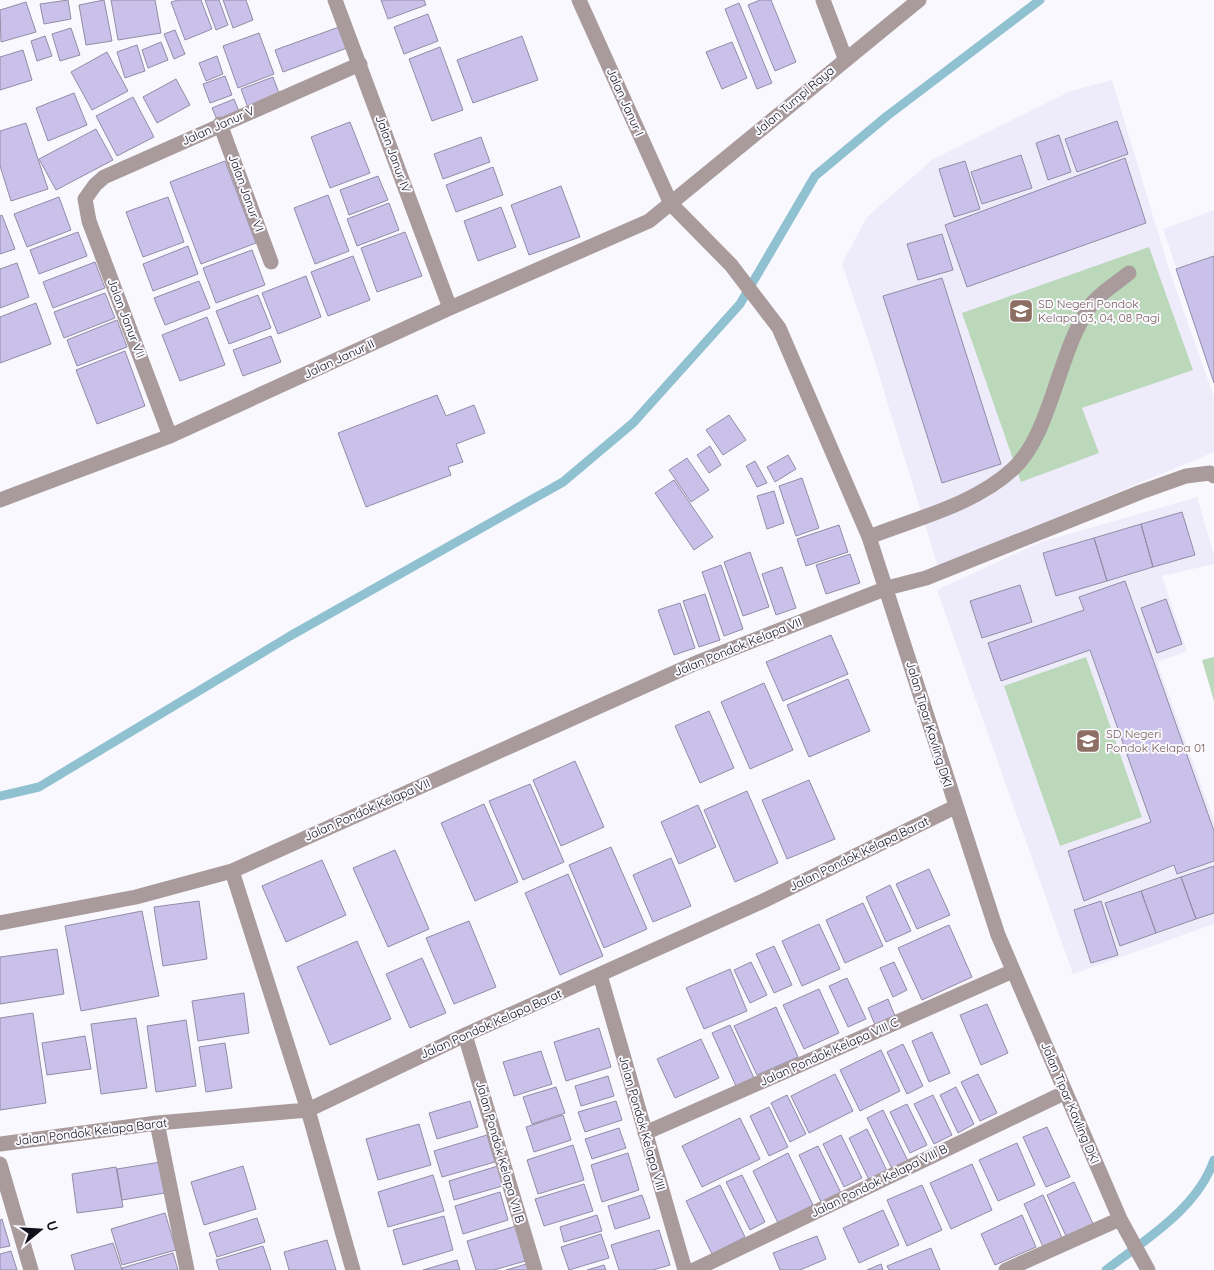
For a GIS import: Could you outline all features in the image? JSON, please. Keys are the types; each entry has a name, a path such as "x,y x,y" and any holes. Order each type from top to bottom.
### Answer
{"street":[{"name":"Jalan Janur IV","path":"335,0 450,308"},
{"name":"Jalan Janur I","path":"579,0 671,204"},
{"path":"823,0 845,58"},
{"name":"Jalan Tumpi Raya","path":"671,204 845,58 919,0"},
{"name":"Jalan Janur V","path":"85,199 95,185 104,178 220,124 360,64"},
{"name":"Jalan Janur VI","path":"220,124 271,262"},
{"name":"Jalan Janur VII","path":"85,199 90,220 170,436"},
{"name":"Jalan Tipar Kavling DKI","path":"671,204 731,265 779,328 869,536 955,807 998,935 1123,1226 1148,1270"},
{"name":"Jalan Janur II","path":"0,500 170,436 450,308 649,221 671,204"},
{"path":"869,536 978,495 1013,468 1033,443 1080,324 1092,303 1129,273"},
{"name":"Jalan Pondok Kelapa VII","path":"0,923 136,897 232,871 696,663 887,588 926,578 1186,476 1210,473 1214,476"},
{"name":"Jalan Pondok Kelapa Barat","path":"0,1144 157,1123 308,1110 465,1035 763,901 955,807"},
{"path":"232,871 308,1110 353,1270"},
{"name":"Jalan Pondok Kelapa VIII C","path":"644,1134 1013,971"},
{"name":"Jalan Pondok Kelapa VIII","path":"600,975 644,1134 685,1270"},
{"name":"Jalan Pondok Kelapa VII B","path":"465,1035 535,1270"},
{"name":"Jalan Pondok Kelapa VIII B","path":"694,1270 1064,1092"},
{"path":"157,1123 187,1270"},
{"path":"0,1164 31,1270"},
{"path":"1006,1270 1123,1226"}],"shaded area":[{"name":"SD Negeri Pondok Kelapa 03, 04, 08 Pagi","path":"1112,80 1170,272 1214,397 1214,452 938,567 871,349 842,264 867,217 933,159 1071,91"},
{"path":"1214,210 1214,380 1163,229"},
{"name":"SD Negeri Pondok Kelapa 01","path":"1197,497 1214,555 1214,564 1162,576 1187,651 1157,662 1214,820 1214,924 1073,974 937,590 1041,542"}],"green space":[{"path":"1149,247 1193,370 1082,408 1099,453 1021,482 962,313"},
{"path":"1086,657 1142,817 1060,846 1004,686"},
{"path":"1214,657 1214,701 1202,660"}],"building":[{"path":"68,0 71,19 44,24 40,4"},
{"path":"104,0 112,41 86,45 79,5"},
{"path":"111,0 155,0 161,33 118,40"},
{"path":"178,0 201,0 212,29 185,40 171,2"},
{"path":"205,0 219,0 228,25 216,30"},
{"path":"223,0 246,0 253,20 233,28"},
{"path":"381,0 424,0 426,5 388,19"},
{"path":"760,0 771,0 796,62 775,71 748,5"},
{"path":"26,2 36,32 1,42 0,10"},
{"path":"739,3 772,83 757,89 725,9"},
{"path":"428,14 438,41 404,54 394,27"},
{"path":"339,27 347,48 283,72 275,50"},
{"path":"71,28 80,55 60,61 52,34"},
{"path":"175,30 185,54 174,59 164,34"},
{"path":"259,33 274,74 238,88 223,46"},
{"path":"45,36 52,56 37,61 31,41"},
{"path":"522,36 538,80 473,103 457,60"},
{"path":"161,42 168,60 148,68 142,50"},
{"path":"732,42 747,78 722,89 706,52"},
{"path":"137,45 145,71 125,78 117,52"},
{"path":"440,47 463,110 432,121 409,59"},
{"path":"23,50 32,80 0,90 0,57"},
{"path":"107,52 128,91 92,110 71,72"},
{"path":"217,56 223,74 206,81 199,63"},
{"path":"225,76 232,95 210,103 203,84"},
{"path":"273,77 280,96 248,108 241,89"},
{"path":"176,79 190,105 157,123 143,97"},
{"path":"74,93 87,125 48,141 36,108"},
{"path":"133,97 154,137 117,156 96,116"},
{"path":"234,99 240,114 218,122 212,108"},
{"path":"1117,121 1128,154 1077,172 1065,139"},
{"path":"350,122 370,173 330,188 311,137"},
{"path":"26,123 48,189 11,201 0,166 0,131"},
{"path":"96,129 113,160 56,190 39,159"},
{"path":"1059,135 1071,172 1048,180 1036,143"},
{"path":"481,137 490,162 443,179 434,154"},
{"path":"1021,155 1032,188 982,204 971,172"},
{"path":"1125,158 1146,223 967,287 945,225"},
{"path":"225,161 256,243 201,264 170,182"},
{"path":"965,161 980,209 954,217 939,169"},
{"path":"493,167 503,195 456,212 446,185"},
{"path":"378,176 388,200 349,215 340,190"},
{"path":"561,186 580,237 529,255 511,205"},
{"path":"328,195 349,251 315,264 294,208"},
{"path":"59,197 71,230 27,247 14,214"},
{"path":"168,197 184,242 143,257 126,212"},
{"path":"389,203 399,230 357,246 347,219"},
{"path":"501,207 516,247 478,261 464,221"},
{"path":"2,215 15,249 0,254 0,216"},
{"path":"78,232 87,256 39,274 30,250"},
{"path":"405,232 422,276 377,292 361,248"},
{"path":"942,234 953,270 918,280 907,244"},
{"path":"188,246 198,274 153,291 143,264"},
{"path":"252,250 265,285 216,303 203,268"},
{"path":"353,256 370,300 328,316 311,272"},
{"path":"1214,256 1214,383 1176,269"},
{"path":"95,262 105,288 53,308 43,282"},
{"path":"17,263 29,297 0,308 0,269"},
{"path":"306,276 321,317 278,334 262,293"},
{"path":"942,278 1001,464 942,483 883,296"},
{"path":"199,281 210,308 165,325 154,298"},
{"path":"105,293 115,318 64,338 54,312"},
{"path":"258,295 271,328 229,344 216,311"},
{"path":"36,303 51,344 0,363 0,317"},
{"path":"207,317 225,365 180,381 162,335"},
{"path":"117,320 127,347 77,366 67,340"},
{"path":"271,336 281,362 243,376 233,350"},
{"path":"125,351 145,406 97,424 76,370"},
{"path":"437,395 446,416 474,405 485,433 456,444 463,462 448,467 451,475 366,507 338,433"},
{"path":"729,415 746,440 723,455 706,430"},
{"path":"710,446 721,465 709,473 697,455"},
{"path":"788,455 796,469 775,482 767,467"},
{"path":"687,458 709,490 691,502 669,470"},
{"path":"755,461 767,483 757,487 746,466"},
{"path":"802,478 819,528 796,536 779,486"},
{"path":"674,480 713,537 694,550 655,493"},
{"path":"774,491 784,523 767,529 757,496"},
{"path":"1182,512 1195,555 1153,567 1141,524"},
{"path":"1141,524 1153,567 1107,581 1094,538"},
{"path":"839,525 848,552 806,566 797,539"},
{"path":"1094,538 1107,581 1056,596 1043,553"},
{"path":"750,552 769,607 743,616 724,562"},
{"path":"850,554 860,583 826,594 816,565"},
{"path":"721,565 743,629 724,636 702,572"},
{"path":"782,567 796,608 776,615 762,574"},
{"path":"1125,581 1214,831 1214,861 1177,874 1174,865 1084,901 1068,851 1151,822 1090,650 1001,681 988,643 1084,610 1079,597"},
{"path":"1020,585 1032,622 982,638 970,601"},
{"path":"705,594 720,640 699,647 683,601"},
{"path":"1166,599 1182,644 1157,653 1141,608"},
{"path":"680,603 695,648 674,655 658,610"},
{"path":"831,635 848,674 783,701 766,662"},
{"path":"848,679 870,731 809,757 787,705"},
{"path":"764,683 793,750 750,769 721,702"},
{"path":"709,711 734,768 700,783 675,726"},
{"path":"575,761 604,827 561,846 533,780"},
{"path":"809,780 835,839 787,859 762,800"},
{"path":"530,784 564,862 523,880 489,801"},
{"path":"747,791 778,863 735,882 704,810"},
{"path":"484,804 518,882 475,901 441,823"},
{"path":"698,805 716,847 679,864 661,822"},
{"path":"611,847 647,929 604,948 569,865"},
{"path":"395,850 429,929 388,947 353,868"},
{"path":"671,858 691,906 653,922 633,875"},
{"path":"322,860 346,915 286,942 262,886"},
{"path":"1214,866 1214,913 1196,919 1181,877"},
{"path":"929,869 950,915 917,929 896,884"},
{"path":"568,874 603,956 560,975 525,893"},
{"path":"1181,877 1196,919 1156,933 1141,891"},
{"path":"890,885 911,931 886,942 866,897"},
{"path":"1141,891 1156,933 1120,946 1105,903"},
{"path":"199,901 207,959 163,966 154,907"},
{"path":"1101,901 1118,955 1091,963 1074,910"},
{"path":"863,903 883,946 845,963 826,920"},
{"path":"142,911 159,996 81,1011 65,926"},
{"path":"469,921 496,987 454,1004 426,938"},
{"path":"819,924 840,969 802,986 782,941"},
{"path":"949,925 972,977 922,1000 898,948"},
{"path":"357,941 391,1019 330,1045 297,967"},
{"path":"774,946 792,985 774,993 756,954"},
{"path":"57,949 64,994 0,1004 0,957"},
{"path":"422,958 446,1013 410,1028 386,974"},
{"path":"751,962 767,995 750,1003 734,970"},
{"path":"894,962 907,990 893,997 880,968"},
{"path":"730,969 747,1011 704,1029 686,988"},
{"path":"847,978 866,1019 848,1027 829,986"},
{"path":"819,989 839,1033 804,1049 783,1005"},
{"path":"244,993 249,1033 198,1041 192,1001"},
{"path":"888,999 895,1016 875,1025 868,1008"},
{"path":"987,1004 1008,1053 981,1065 960,1015"},
{"path":"776,1007 798,1057 757,1075 734,1026"},
{"path":"33,1013 46,1103 0,1110 0,1018"},
{"path":"136,1018 147,1088 101,1094 91,1024"},
{"path":"186,1020 196,1086 156,1092 147,1026"},
{"path":"730,1025 754,1078 736,1086 712,1033"},
{"path":"599,1028 611,1067 566,1081 554,1042"},
{"path":"932,1032 950,1073 929,1082 912,1041"},
{"path":"85,1036 91,1069 47,1075 42,1043"},
{"path":"701,1039 719,1078 675,1098 657,1059"},
{"path":"225,1043 232,1088 206,1092 199,1047"},
{"path":"903,1044 923,1086 907,1094 887,1052"},
{"path":"881,1050 900,1091 860,1111 840,1070"},
{"path":"541,1051 552,1084 514,1096 503,1062"},
{"path":"835,1074 853,1111 809,1133 791,1096"},
{"path":"978,1074 997,1113 980,1121 961,1082"},
{"path":"608,1076 614,1096 581,1106 575,1086"},
{"path":"556,1087 565,1113 532,1124 523,1097"},
{"path":"956,1087 974,1124 958,1133 940,1095"},
{"path":"787,1095 806,1134 790,1142 771,1103"},
{"path":"933,1095 952,1135 934,1144 914,1104"},
{"path":"470,1101 478,1127 437,1139 429,1113"},
{"path":"616,1101 622,1120 585,1132 578,1112"},
{"path":"907,1104 927,1145 910,1153 890,1112"},
{"path":"769,1107 788,1147 769,1156 750,1116"},
{"path":"883,1110 908,1161 892,1169 867,1118"},
{"path":"563,1115 571,1140 534,1152 526,1127"},
{"path":"740,1118 760,1159 702,1187 682,1146"},
{"path":"419,1124 431,1165 378,1180 366,1139"},
{"path":"1047,1127 1070,1177 1046,1187 1023,1137"},
{"path":"619,1128 626,1148 592,1159 585,1139"},
{"path":"867,1129 887,1171 869,1180 849,1138"},
{"path":"487,1135 495,1162 442,1177 434,1151"},
{"path":"841,1135 862,1178 844,1187 823,1144"},
{"path":"1017,1143 1035,1185 998,1201 979,1160"},
{"path":"573,1145 584,1180 538,1194 527,1160"},
{"path":"818,1146 841,1193 821,1202 799,1155"},
{"path":"628,1153 639,1190 602,1202 591,1165"},
{"path":"788,1153 813,1205 778,1223 753,1171"},
{"path":"161,1162 165,1193 122,1200 117,1169"},
{"path":"972,1164 992,1210 951,1229 930,1183"},
{"path":"501,1165 506,1185 454,1200 449,1181"},
{"path":"243,1166 256,1209 204,1225 191,1182"},
{"path":"116,1167 123,1207 77,1213 72,1174"},
{"path":"433,1175 444,1211 388,1227 378,1192"},
{"path":"742,1175 765,1222 750,1230 726,1182"},
{"path":"1074,1182 1094,1226 1067,1238 1047,1195"},
{"path":"584,1184 593,1211 544,1226 535,1199"},
{"path":"720,1185 745,1237 712,1254 686,1201"},
{"path":"922,1185 942,1230 907,1246 887,1200"},
{"path":"500,1192 508,1220 463,1234 455,1206"},
{"path":"642,1195 650,1218 615,1229 608,1206"},
{"path":"1043,1195 1063,1240 1044,1249 1024,1204"},
{"path":"883,1210 899,1245 859,1263 843,1228"},
{"path":"165,1213 176,1250 122,1265 111,1229"},
{"path":"597,1215 602,1231 564,1242 560,1227"},
{"path":"1022,1215 1036,1247 995,1265 981,1234"},
{"path":"444,1216 453,1250 403,1265 393,1230"},
{"path":"257,1218 265,1242 217,1257 209,1233"},
{"path":"2,1219 10,1246 0,1248 0,1220"},
{"path":"516,1226 525,1261 494,1270 476,1270 467,1241"},
{"path":"659,1230 670,1265 653,1270 619,1270 611,1245"},
{"path":"601,1234 609,1258 569,1270 561,1247"},
{"path":"817,1236 826,1259 800,1270 780,1270 773,1253"},
{"path":"327,1240 336,1270 289,1270 284,1252"},
{"path":"113,1243 122,1270 75,1270 71,1255"},
{"path":"263,1246 271,1270 219,1270 216,1260"},
{"path":"931,1248 940,1270 889,1270 887,1266"},
{"path":"11,1251 17,1270 0,1270 0,1254"},
{"path":"173,1253 178,1270 123,1270 122,1268"},
{"path":"457,1260 460,1270 423,1270"},
{"path":"530,1263 532,1270 506,1270"},
{"path":"881,1264 883,1270 867,1270"},
{"path":"604,1265 606,1270 587,1270"}],"waterway":[{"path":"0,796 39,787 290,636 563,482 633,423 740,304 815,176 887,116 1040,0"},
{"path":"1106,1270 1169,1222 1183,1208 1196,1194 1214,1160"}],"place":[{"name":"SD Negeri Pondok Kelapa 03, 04, 08 Pagi","path":"1021,311"},
{"name":"SD Negeri Pondok Kelapa 01","path":"1088,741"}]}
